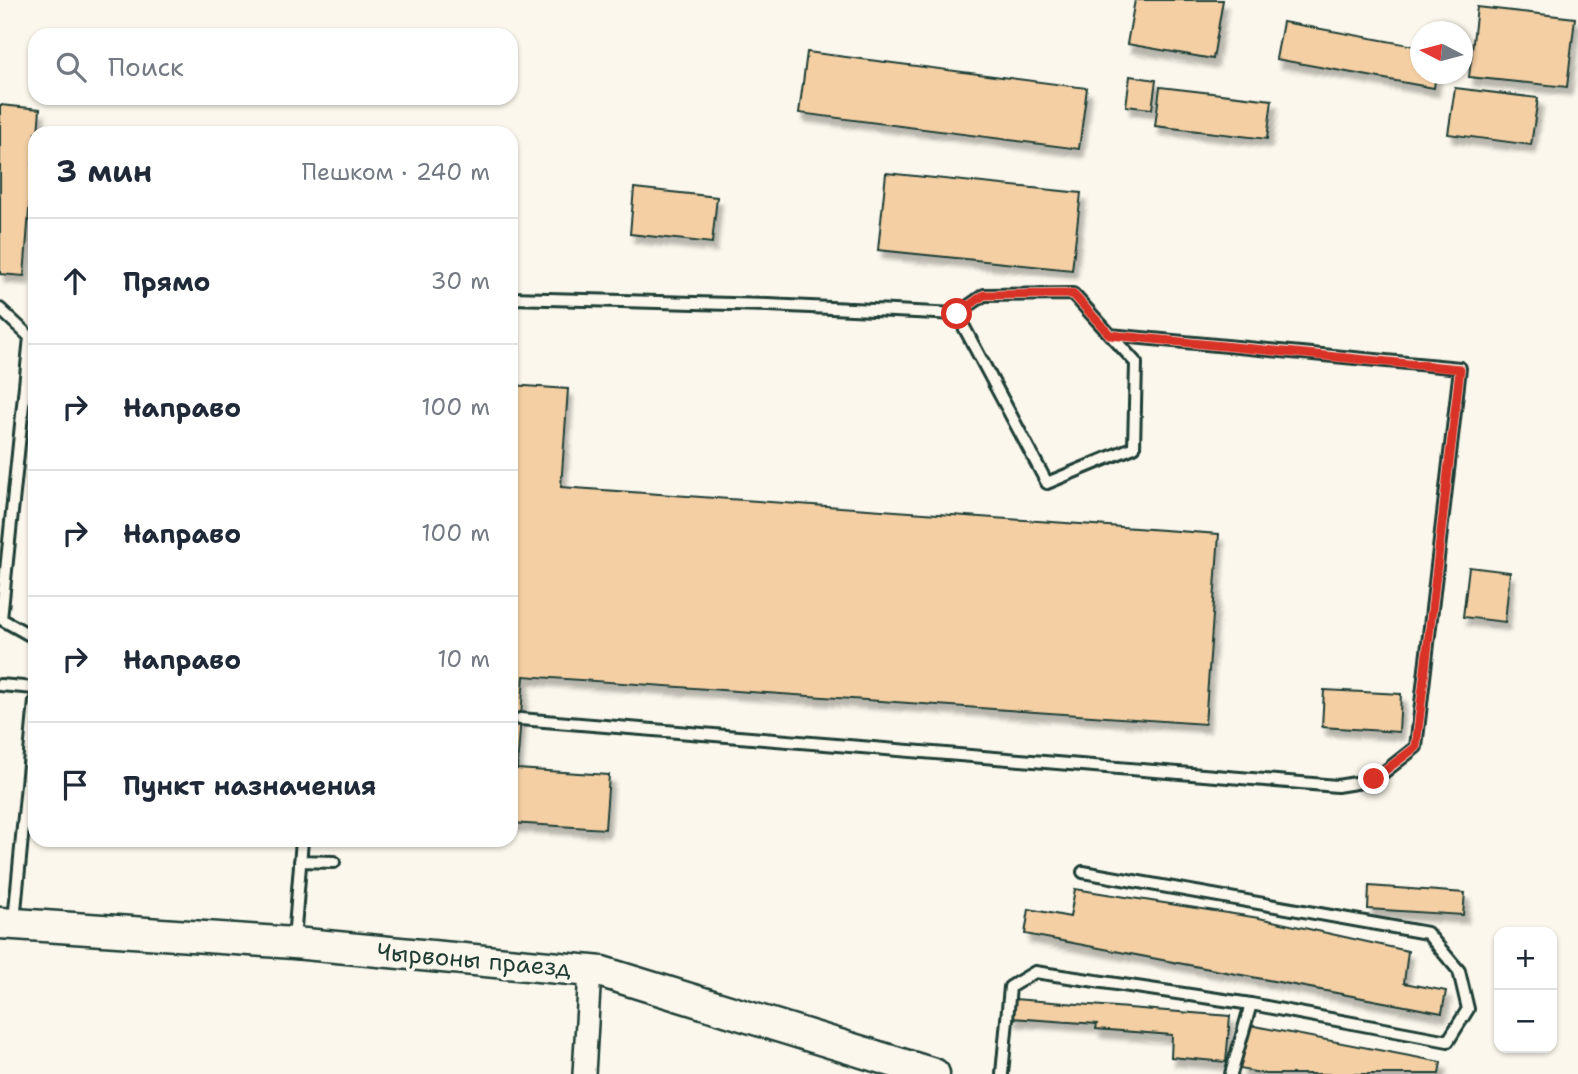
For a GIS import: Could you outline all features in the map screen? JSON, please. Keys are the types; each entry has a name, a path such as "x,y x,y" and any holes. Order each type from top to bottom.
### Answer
{"street":[{"name":"Чырвоны праезд","path":"7,923 294,943 602,972 902,1070 934,1074"},
{"path":"584,1074 590,971"}],"lane":[{"path":"518,299 768,305 957,314 984,295 1073,294 1136,363 1134,447 1047,483 957,314"},
{"path":"0,309 28,335"},
{"path":"520,719 1336,786 1374,779 1416,747 1460,369 1110,335"},
{"path":"28,356 1,619 28,634"},
{"path":"0,685 28,687"},
{"path":"7,923 28,756"},
{"path":"294,943 301,847"},
{"path":"300,861 334,862"},
{"path":"1002,1074 1010,987 1035,972 1251,1004 1448,1041 1468,1009 1459,971 1427,933 1083,872"},
{"path":"1231,1074 1251,1004"}],"building":[{"path":"1135,0 1223,0 1213,59 1127,44"},
{"path":"1477,7 1575,18 1567,87 1473,77"},
{"path":"1283,22 1410,45 1410,84 1276,59"},
{"path":"807,52 1087,88 1079,149 799,113"},
{"path":"1130,76 1156,80 1152,109 1126,106"},
{"path":"1412,84 1435,84 1434,88"},
{"path":"1160,87 1272,100 1267,139 1155,126"},
{"path":"1455,88 1538,98 1531,145 1448,134"},
{"path":"0,105 40,109 39,126 28,126 28,224 24,276 0,274"},
{"path":"886,173 1081,193 1072,270 878,250"},
{"path":"634,188 717,197 712,243 630,234"},
{"path":"518,385 568,389 561,487 1219,534 1205,724 524,676 518,756"},
{"path":"1469,567 1510,572 1505,622 1463,617"},
{"path":"1324,690 1401,694 1399,732 1322,727"},
{"path":"518,769 609,775 605,829 518,823"},
{"path":"1369,886 1465,893 1463,915 1368,909"},
{"path":"1075,889 1259,918 1408,951 1404,983 1446,991 1442,1013 1025,934 1029,909 1070,917"},
{"path":"1014,999 1230,1016 1226,1062 1171,1057 1172,1035 1096,1029 1097,1024 1012,1018"},
{"path":"1249,1025 1441,1062 1439,1074 1265,1074 1240,1069"}],"route":[{"path":"957,314 984,295 1073,294 1110,335 1460,369 1416,747 1374,779"}]}
